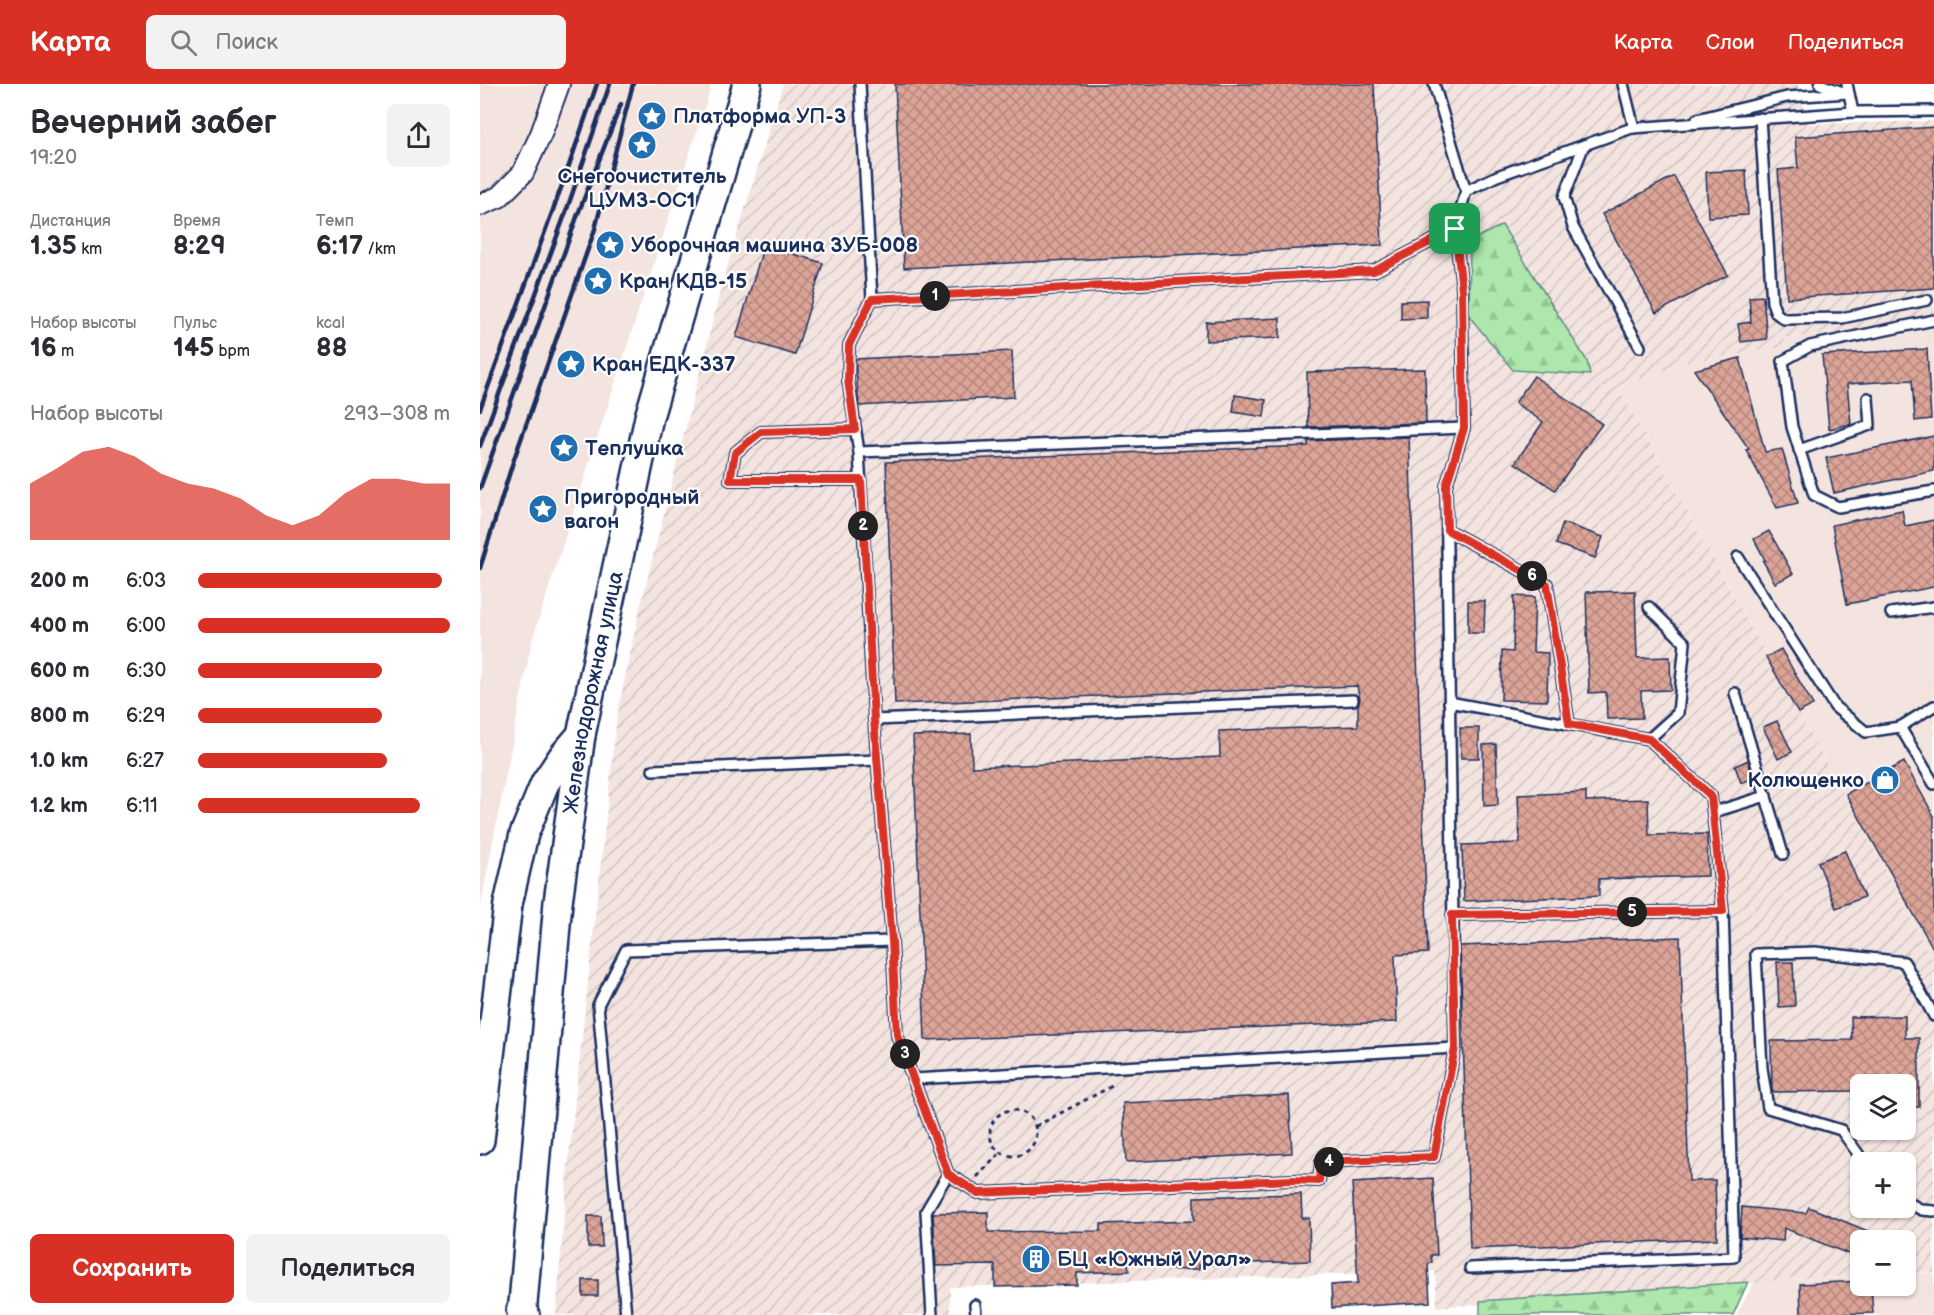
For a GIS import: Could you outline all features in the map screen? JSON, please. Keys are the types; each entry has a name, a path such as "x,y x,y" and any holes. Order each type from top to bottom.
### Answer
{"main road":[{"name":"Железнодорожная улица","path":"523,1313 558,902 581,735 650,417 747,84"},
{"path":"480,1140 508,904 524,834 545,783 581,735"}],"street":[{"path":"480,205 499,197 523,173 541,134 559,84"}],"lane":[{"path":"860,84 872,299 849,345 848,380 859,452 874,720 892,941 897,1035 948,1174 978,1193 1292,1180 1319,1181 1321,1162 1434,1157 1455,1048 1446,486 1464,428 1462,290 1455,229 1466,191 1434,84"},
{"path":"1623,84 1634,128"},
{"path":"1820,84 1847,89"},
{"path":"1669,126 1787,97 1847,89"},
{"path":"1847,89 1853,112"},
{"path":"1466,191 1497,176 1634,128 1853,112 1934,111"},
{"path":"1760,118 1772,302 1776,313 1785,319 1842,318 1927,300"},
{"path":"1584,145 1564,197 1573,227 1640,347"},
{"path":"872,299 1374,271 1455,229"},
{"path":"1934,320 1810,346 1783,361 1792,427 1814,495 1838,507 1934,491"},
{"path":"1799,450 1870,425 1868,398"},
{"path":"859,452 1464,428"},
{"path":"855,429 761,432 735,453 730,480 861,480"},
{"path":"1447,530 1547,584 1569,724"},
{"path":"1738,556 1835,707 1866,732 1900,727 1934,706"},
{"path":"1649,607 1685,643 1678,713 1649,739"},
{"path":"1891,613 1934,607"},
{"path":"1735,693 1783,854"},
{"path":"874,720 1353,700"},
{"path":"1449,702 1649,739 1711,796 1723,911 1734,1257 1470,1268"},
{"path":"1900,727 1934,784"},
{"path":"653,770 877,760"},
{"path":"1714,812 1766,796"},
{"path":"1452,915 1723,911"},
{"path":"626,1315 598,1005 626,950 892,941"},
{"path":"1857,1152 1841,1130 1768,1108 1762,1068 1756,954 1815,952 1904,962 1934,1016"},
{"path":"914,1079 1455,1048"},
{"path":"933,1315 926,1211 948,1174"},
{"path":"1916,1207 1934,1211"}],"path":[{"path":"1036,1126 1112,1086"},
{"path":"1014,1110 1028,1114 1036,1126 1035,1142 1024,1154 1008,1155 1001,1152 995,1147 990,1133 995,1119 1000,1114 1014,1110"},
{"path":"968,1186 1001,1152"}],"shaded area":[{"path":"480,84 712,84 532,640 480,909"},
{"path":"783,84 1798,84 1808,124 1934,121 1934,313 1839,333 1784,338 1785,347 1682,363 1619,388 1934,962 1934,1272 1916,1273 1916,1230 1850,1230 1850,1276 1790,1279 1653,1294 1437,1307 1435,1271 950,1287 950,1315 556,1315 568,1165 617,716 638,616 722,284"},
{"path":"1934,313 1934,962 1619,388 1682,363 1784,347 1783,338 1839,333"},
{"path":"1934,1272 1934,1315 1736,1315 1755,1281 1850,1276 1850,1296 1916,1296 1916,1273"}],"green space":[{"path":"1502,225 1587,361 1590,375 1513,370 1469,316 1470,241"},
{"path":"1748,1282 1733,1315 1480,1315 1480,1301"}],"building":[{"path":"895,84 1374,84 1382,245 904,268"},
{"path":"1934,127 1934,288 1787,298 1778,170 1798,168 1795,137"},
{"path":"1746,170 1748,215 1708,217 1706,172"},
{"path":"1674,176 1728,275 1656,313 1602,214"},
{"path":"764,245 823,263 795,355 736,337"},
{"path":"1763,296 1767,339 1741,342 1738,324 1751,322 1749,297"},
{"path":"1427,300 1427,318 1401,319 1401,301"},
{"path":"1280,318 1280,338 1206,341 1206,322"},
{"path":"1927,349 1931,419 1915,421 1912,380 1847,384 1851,424 1829,429 1822,355"},
{"path":"1012,351 1014,397 859,406 855,359"},
{"path":"1740,358 1765,452 1782,449 1798,503 1777,508 1746,450 1749,449 1694,370"},
{"path":"1425,369 1426,423 1308,427 1307,372"},
{"path":"1534,376 1602,424 1555,490 1515,463 1543,422 1515,403"},
{"path":"1235,395 1266,400 1264,417 1233,412"},
{"path":"1934,436 1934,471 1834,493 1826,458"},
{"path":"1409,437 1428,953 1395,955 1397,1022 925,1040 913,736 971,734 972,767 1220,757 1219,731 1358,726 1360,699 1357,686 895,704 886,462 1308,446 1308,441"},
{"path":"1902,510 1905,526 1934,520 1934,587 1847,604 1832,525"},
{"path":"1563,523 1603,537 1595,558 1556,544"},
{"path":"1769,531 1793,574 1775,583 1754,539"},
{"path":"1635,591 1637,658 1670,657 1671,690 1641,691 1642,718 1607,719 1606,692 1589,693 1586,592"},
{"path":"1514,596 1535,597 1533,652 1548,653 1547,701 1501,700 1502,651 1513,652"},
{"path":"1468,601 1485,601 1484,633 1468,633"},
{"path":"1781,649 1813,705 1798,713 1766,657"},
{"path":"1777,721 1792,752 1778,759 1763,727"},
{"path":"1460,728 1479,728 1479,758 1461,758"},
{"path":"1496,744 1498,805 1484,806 1483,745"},
{"path":"1748,760 1753,778 1741,783 1735,766"},
{"path":"1904,762 1934,816 1934,950 1846,794"},
{"path":"1586,792 1586,801 1648,799 1649,835 1707,834 1708,876 1599,879 1599,896 1464,901 1462,845 1520,843 1518,795"},
{"path":"1845,851 1864,897 1836,908 1818,862"},
{"path":"1680,937 1689,1181 1715,1180 1717,1239 1470,1249 1460,946"},
{"path":"1777,962 1793,962 1795,1006 1779,1007"},
{"path":"1905,1016 1905,1038 1919,1038 1919,1107 1916,1107 1916,1074 1850,1074 1850,1091 1772,1092 1771,1041 1852,1040 1851,1017"},
{"path":"1289,1095 1292,1153 1126,1162 1123,1103"},
{"path":"1433,1178 1437,1255 1431,1255 1432,1263 1428,1264 1430,1302 1332,1308 1331,1285 1358,1283 1352,1183"},
{"path":"1301,1194 1302,1218 1309,1218 1310,1261 1199,1265 1199,1269 1172,1270 1172,1262 1128,1264 1129,1271 1077,1273 1077,1285 995,1287 995,1265 936,1266 933,1213 988,1212 988,1232 1101,1231 1101,1224 1194,1221 1194,1197"},
{"path":"1742,1207 1806,1213 1809,1207 1865,1230 1850,1230 1850,1255 1784,1228 1783,1241 1740,1237"},
{"path":"588,1216 601,1216 602,1247 588,1247"},
{"path":"583,1280 598,1280 598,1296 583,1296"},
{"path":"1850,1282 1850,1296 1872,1296 1873,1313 1801,1315 1800,1284"}],"railway":[{"path":"480,409 597,84"},
{"path":"480,446 610,84"},
{"path":"480,568 513,462 595,229 633,84"},
{"path":"480,488 578,214 621,104"}],"place":[{"name":"Платформа УП-3","path":"652,116"},
{"name":"Снегоочиститель ЦУМ3-ОС1","path":"642,145"},
{"name":"Уборочная машина 3УБ-008","path":"610,245"},
{"name":"Кран КДВ-15","path":"598,281"},
{"name":"Кран ЕДК-337","path":"571,364"},
{"name":"Теплушка","path":"564,448"},
{"name":"Пригородный вагон","path":"543,509"},
{"name":"Колющенко","path":"1885,780"},
{"name":"БЦ «Южный Урал»","path":"1036,1259"}],"route":[{"path":"1455,229 1462,290 1464,428 1446,486 1447,530 1547,584 1569,724 1649,739 1711,796 1723,911 1452,915 1455,1048 1434,1157 1321,1162 1319,1181 1292,1180 978,1193 948,1174 897,1035 892,941 874,720 861,480 730,480 735,453 761,432 855,429 848,380 849,345 872,299 1374,271 1455,229"}]}
